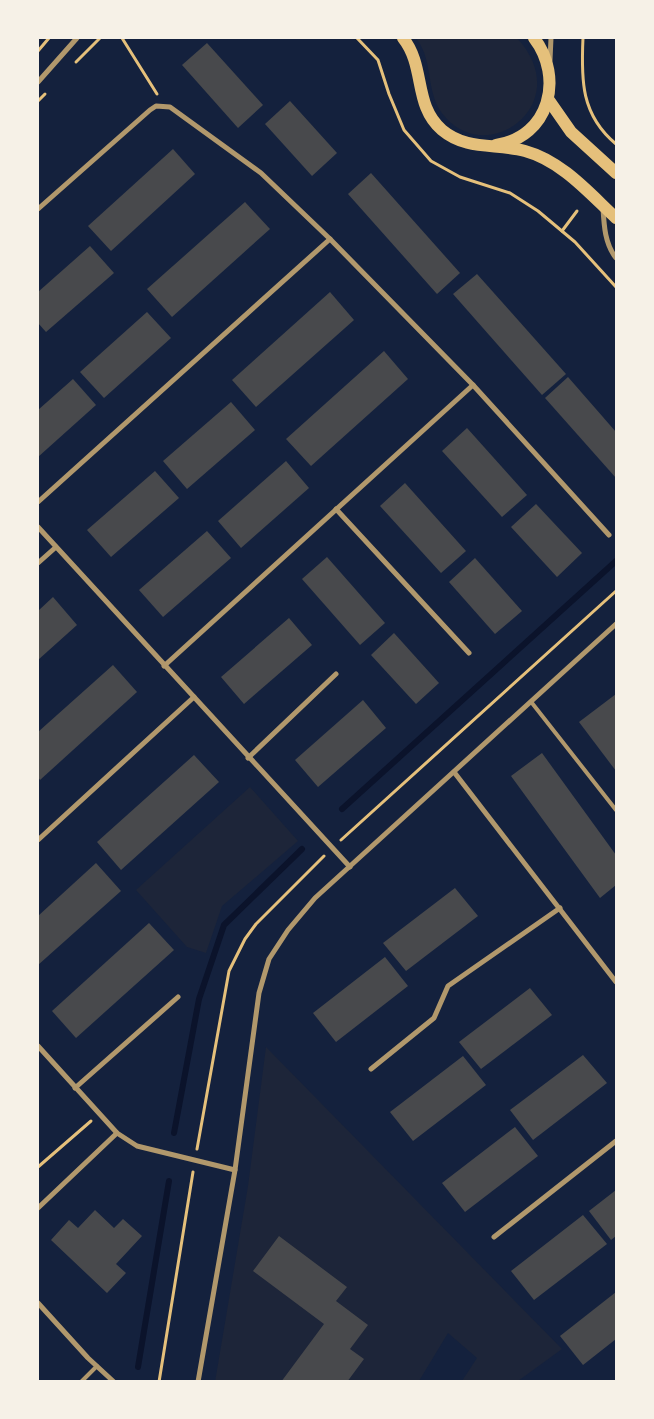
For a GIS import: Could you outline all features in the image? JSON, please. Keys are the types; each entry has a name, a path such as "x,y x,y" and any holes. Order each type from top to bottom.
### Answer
{"main road":[{"path":"403,38 416,59 420,91 429,114 441,129 458,140 472,145 525,151 547,159 570,176 616,218"},
{"path":"486,146 499,145 520,137 537,121 548,100 549,68 546,57 534,38"},
{"path":"548,100 571,132 616,173"}],"street":[{"path":"38,82 77,38"},
{"path":"549,68 551,38"},
{"path":"38,208 156,106 164,105 170,107 261,173 330,239 473,385 609,535"},
{"path":"602,205 605,234 610,250 616,258"},
{"path":"38,502 330,239"},
{"path":"164,666 473,385"},
{"path":"336,510 469,653"},
{"path":"38,527 350,867"},
{"path":"38,563 56,547"},
{"path":"198,1382 235,1170 259,993 269,960 288,930 315,898 532,703 616,624"},
{"path":"248,758 336,674"},
{"path":"38,840 194,698"},
{"path":"454,772 616,982"},
{"path":"371,1070 434,1018 448,986 560,908"},
{"path":"75,1088 178,997"},
{"path":"38,1046 99,1114 118,1133 137,1146 235,1170"},
{"path":"38,1208 118,1133"},
{"path":"494,1237 616,1141"},
{"path":"38,1303 114,1382"}],"lane":[{"path":"532,703 616,810"},
{"path":"80,1382 97,1366"}],"path":[{"path":"38,51 49,38"},
{"path":"122,38 164,105"},
{"path":"357,38 378,60 389,94 404,130 431,161 460,177 510,193 538,211 575,242 616,287"},
{"path":"584,38 584,95 588,108 604,133 616,144"},
{"path":"562,231 577,211"},
{"path":"159,1382 195,1159 229,971 245,939 256,924 332,848 616,591"},
{"path":"38,1167 99,1114"}],"shaded area":[{"path":"416,38 517,38 533,62 537,84 532,104 520,120 504,131 484,135 464,131 446,118 439,109 432,89 426,57"},
{"path":"250,787 298,841 222,906 206,953 187,947 136,890"},
{"path":"266,1047 562,1349 518,1381 462,1381 477,1358 448,1333 419,1381 215,1382 248,1186"}],"building":[{"path":"207,43 263,105 238,128 182,65"},
{"path":"290,101 337,153 312,176 265,124"},
{"path":"173,149 195,174 111,251 88,226"},
{"path":"371,173 460,273 437,294 348,194"},
{"path":"245,202 270,229 172,317 147,289"},
{"path":"90,246 114,273 46,332 38,323 38,292"},
{"path":"477,274 566,374 542,395 453,294"},
{"path":"330,292 354,320 256,407 232,380"},
{"path":"147,312 171,338 104,398 80,372"},
{"path":"384,351 408,379 311,466 286,439"},
{"path":"568,377 616,432 616,478 545,398"},
{"path":"73,379 96,405 38,457 38,410"},
{"path":"231,402 255,430 187,489 163,461"},
{"path":"467,428 527,495 502,517 442,451"},
{"path":"286,461 309,488 241,548 218,521"},
{"path":"155,471 179,498 111,557 87,530"},
{"path":"405,483 466,551 441,573 380,506"},
{"path":"536,504 582,553 557,577 511,527"},
{"path":"207,531 231,558 163,617 139,590"},
{"path":"327,557 385,623 360,645 302,579"},
{"path":"475,558 522,611 495,634 449,582"},
{"path":"53,597 77,625 38,660 38,611"},
{"path":"289,618 312,645 244,704 221,677"},
{"path":"394,633 439,683 416,704 371,655"},
{"path":"113,665 137,692 40,780 38,777 38,732"},
{"path":"616,694 616,771 579,722"},
{"path":"363,700 386,728 318,787 295,760"},
{"path":"542,753 616,855 616,885 600,898 511,776"},
{"path":"194,755 219,782 121,870 97,842"},
{"path":"96,863 121,891 38,965 38,916"},
{"path":"455,888 478,916 406,971 383,943"},
{"path":"149,923 174,950 76,1038 52,1011"},
{"path":"385,957 408,986 336,1042 313,1013"},
{"path":"530,988 552,1015 481,1069 459,1042"},
{"path":"583,1055 607,1083 533,1140 510,1110"},
{"path":"463,1056 486,1085 413,1141 390,1112"},
{"path":"515,1127 538,1156 465,1212 442,1183"},
{"path":"616,1190 616,1236 611,1240 589,1211"},
{"path":"95,1210 114,1228 123,1219 142,1236 116,1264 126,1273 107,1293 51,1240 69,1220 78,1228"},
{"path":"583,1215 607,1244 534,1300 511,1271"},
{"path":"279,1236 347,1287 336,1301 368,1325 350,1349 364,1359 347,1382 281,1382 324,1324 253,1271"},
{"path":"616,1292 616,1339 583,1365 560,1336"}],"waterway":[{"path":"342,809 616,561"},
{"path":"174,1133 199,999 224,925 302,849"},
{"path":"138,1367 169,1181"}]}
